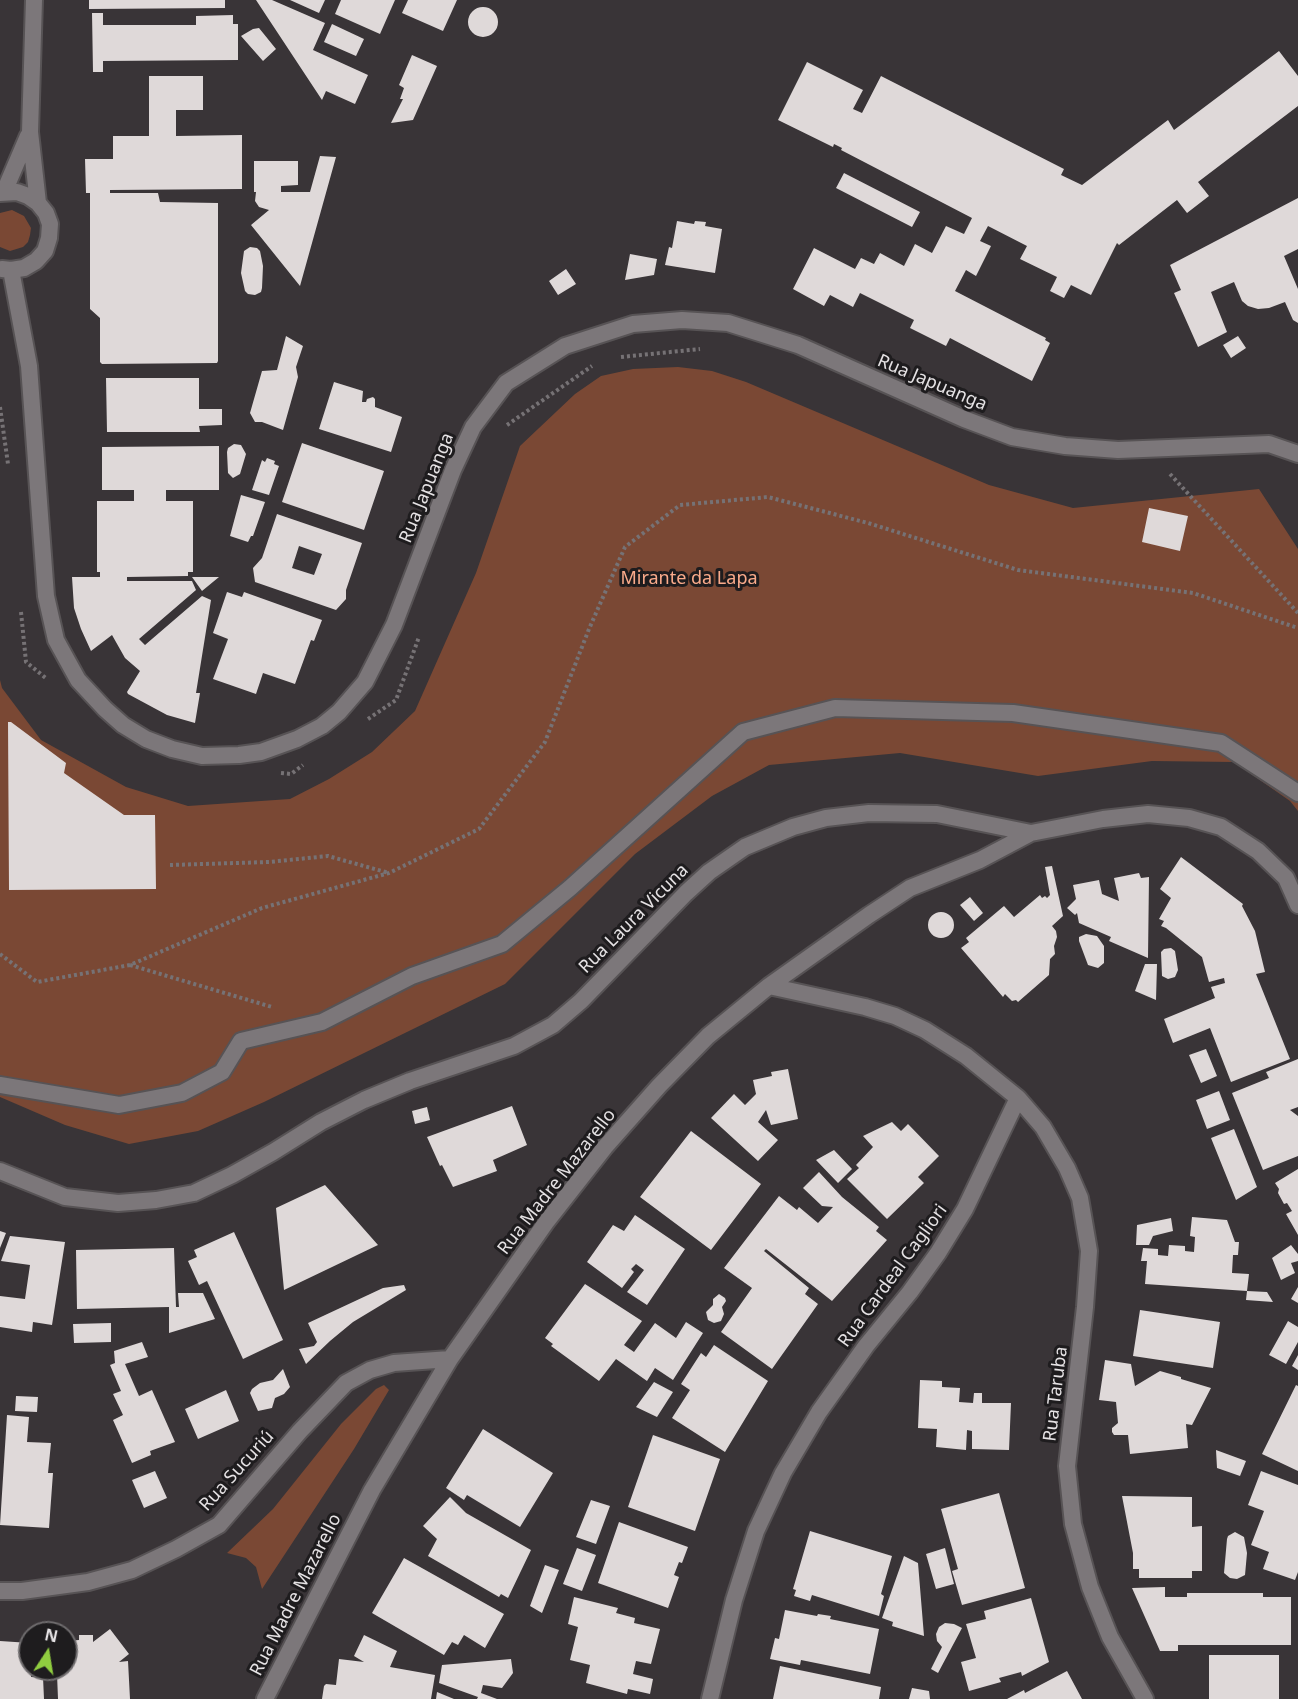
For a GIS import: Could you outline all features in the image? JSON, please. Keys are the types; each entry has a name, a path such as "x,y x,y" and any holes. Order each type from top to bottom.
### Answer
{"street":[{"path":"34,0 30,132 38,203"},
{"path":"5,269 24,268 36,261 45,251 49,238 50,224 46,213 38,203 28,195 16,192 2,193 30,132"},
{"name":"Rua Japuanga","path":"5,269 29,366 46,596 56,640 78,680 123,725 146,739 172,750 202,756 261,752 297,739 322,726 339,712 365,682 394,625 453,470 472,427 506,383 545,358 565,346 633,324 682,320 728,323 798,345 1012,437 1065,446 1118,450 1269,444 1298,454"},
{"path":"0,1084 119,1105 182,1093 222,1072 242,1041 322,1022 412,976 502,944 570,888 743,732 836,708 1013,713 1221,743 1298,793"},
{"name":"Rua Laura Vicuna","path":"0,1172 64,1197 118,1203 156,1200 194,1193 253,1164 321,1122 364,1100 411,1081 514,1046 553,1025 709,872 745,847 793,827 826,818 869,813 937,814 1031,833 1103,819 1148,814 1189,818 1221,827 1258,851 1286,878 1298,905"},
{"name":"Rua Madre Mazarello","path":"265,1699 372,1490 450,1359 547,1221 605,1147 659,1086 708,1036 769,986 910,888 980,860 1031,833"},
{"path":"769,986 865,1007 894,1016 925,1030 966,1056 1018,1098"},
{"name":"Rua Cardeal Cagliori","path":"710,1699 734,1600 756,1531 783,1473 819,1412 866,1346 938,1253 965,1209 1018,1098"},
{"name":"Rua Taruba","path":"1018,1098 1043,1127 1067,1168 1080,1198 1089,1251 1067,1466 1073,1524 1090,1587 1110,1637 1145,1699"},
{"name":"Rua Sucuriú","path":"0,1591 22,1592 88,1582 132,1570 176,1549 219,1525 300,1431 346,1383 370,1370 394,1363 450,1359"}],"path":[{"path":"613,357 702,349"},
{"path":"502,429 593,365"},
{"path":"0,407 9,469"},
{"path":"1166,469 1298,613"},
{"path":"0,954 37,982 130,965 262,908 389,873 479,830 545,742 625,547 680,505 768,497 868,523 1018,570 1193,593 1298,628"},
{"path":"21,605 26,662 53,684"},
{"path":"368,720 396,700 420,634"},
{"path":"280,773 291,774 310,760"},
{"path":"170,865 269,862 328,856 389,873"},
{"path":"130,965 277,1008"}],"green space":[{"path":"12,210 24,216 31,228 28,242 23,247 10,251 0,247 0,213"},
{"name":"Mirante da Lapa","path":"678,367 712,371 746,382 989,485 1073,508 1259,489 1298,549 1298,811 1290,801 1234,762 1152,761 1038,776 900,753 769,765 712,796 635,854 505,984 264,1102 198,1131 129,1144 65,1125 0,1097 0,680 2,688 41,740 126,787 188,806 290,799 329,779 372,752 415,711 476,573 520,446 575,394 601,376 633,369"},
{"path":"384,1385 389,1390 354,1449 262,1589 256,1567 246,1558 227,1553 273,1509 341,1424 376,1389"}],"building":[{"path":"89,0 225,0 225,8 89,9"},
{"path":"256,0 272,0 325,23 313,50 368,75 355,104 326,91 322,100"},
{"path":"290,0 325,0 319,13"},
{"path":"341,0 395,0 380,34 335,14"},
{"path":"408,0 457,0 443,31 402,13"},
{"path":"483,7 494,11 498,22 494,33 483,37 472,33 468,22 472,11"},
{"path":"92,13 103,13 103,25 196,25 196,16 233,15 233,24 238,24 238,60 103,61 103,72 93,72"},
{"path":"332,24 364,39 356,56 324,42"},
{"path":"259,28 276,49 263,61 241,36"},
{"path":"1279,51 1298,76 1298,106 1198,182 1209,196 1187,213 1177,200 1119,245 1117,243 1091,295 1071,285 1064,298 1050,291 1057,277 1020,259 1027,246 988,226 980,241 991,246 976,276 966,270 955,291 1046,338 1045,340 1050,343 1032,381 950,338 946,346 910,328 914,320 860,293 853,307 830,295 824,306 793,289 814,248 855,269 861,258 874,264 880,253 904,266 915,244 932,253 946,226 964,234 972,218 841,150 842,148 834,144 833,147 778,120 807,62 863,90 853,109 862,113 881,76 1064,169 1061,175 1082,185 1168,120 1174,130"},
{"path":"412,55 437,66 413,120 391,123 403,99 400,99 404,88 399,85"},
{"path":"149,76 203,76 203,110 176,110 176,136 242,135 242,189 110,190 110,193 158,193 160,202 218,203 217,363 102,364 100,362 100,318 90,309 90,193 86,193 85,159 113,159 113,136 149,136"},
{"path":"320,156 336,157 300,286 251,225 269,210 259,207 255,201 254,161 298,161 298,185 281,186 281,192 310,192"},
{"path":"844,173 920,212 912,227 836,188"},
{"path":"1298,198 1298,249 1284,256 1298,289 1298,323 1293,320 1285,302 1269,308 1258,309 1248,306 1242,301 1234,282 1211,292 1227,332 1198,347 1174,293 1181,290 1170,265"},
{"path":"677,221 694,224 695,221 706,222 705,226 722,229 715,273 665,265 669,247 672,248"},
{"path":"250,247 260,251 263,266 261,292 255,295 245,291 241,273 244,251"},
{"path":"630,254 657,259 654,275 625,280"},
{"path":"566,269 576,284 558,295 549,281"},
{"path":"286,336 303,346 296,367 298,377 283,430 262,422 255,422 250,413 262,371 277,370"},
{"path":"1238,336 1246,348 1231,358 1223,345"},
{"path":"106,378 199,378 199,409 222,409 222,425 199,426 200,432 107,432"},
{"path":"334,382 363,391 362,402 373,397 375,407 402,417 391,452 319,429"},
{"path":"302,443 384,471 364,530 282,502"},
{"path":"234,444 241,445 246,454 240,474 233,478 228,473 227,452 228,448"},
{"path":"219,446 219,490 166,490 166,501 193,501 193,572 188,572 188,576 127,577 127,581 192,581 196,590 139,639 145,645 202,596 211,600 196,693 200,693 195,723 167,715 128,694 127,692 140,671 125,658 112,635 91,651 74,608 72,577 100,577 100,572 97,572 97,501 134,501 134,490 102,490 102,447"},
{"path":"267,458 275,461 274,464 279,466 269,495 252,490 262,460 265,462"},
{"path":"241,495 265,502 253,536 248,542 230,536"},
{"path":"1149,508 1188,516 1180,551 1142,542"},
{"path":"277,514 362,543 346,590 346,599 336,610 255,582 253,568 262,558","holes":["299,546 322,554 314,575 292,568"]},
{"path":"192,577 219,577 202,591"},
{"path":"227,592 242,597 244,592 322,620 314,641 311,640 295,684 263,673 256,694 213,679 228,639 213,633"},
{"path":"8,722 66,763 64,773 124,815 155,815 156,889 9,890"},
{"path":"1181,857 1243,904 1255,931 1265,972 1256,974 1290,1059 1231,1082 1210,1028 1173,1043 1164,1019 1215,998 1211,987 1225,983 1224,978 1209,982 1202,957 1161,926 1164,921 1159,919 1171,898 1160,889"},
{"path":"1052,866 1063,916 1052,926 1057,937 1054,946 1055,954 1050,959 1049,975 1018,1002 1012,1001 1005,994 1003,997 961,948 969,942 966,938 1004,906 1014,917 1040,895 1042,898 1045,896 1047,898 1050,895 1045,867"},
{"path":"1139,873 1141,878 1149,877 1148,958 1109,941 1111,937 1079,923 1077,913 1075,915 1067,908 1076,899 1073,885 1099,880 1102,894 1119,901 1114,878"},
{"path":"970,897 983,913 974,921 960,905"},
{"path":"941,912 950,916 954,925 950,934 941,938 932,934 928,925 932,916"},
{"path":"1086,934 1097,936 1104,946 1104,963 1098,968 1088,965 1079,941 1079,937"},
{"path":"1171,948 1175,951 1178,970 1175,977 1168,979 1162,976 1161,952"},
{"path":"1145,964 1157,964 1156,1000 1135,991"},
{"path":"1206,1049 1217,1076 1201,1083 1189,1055"},
{"path":"1298,1059 1298,1107 1290,1110 1298,1116 1298,1156 1263,1170 1232,1093 1269,1078 1266,1072"},
{"path":"788,1069 798,1119 771,1125 766,1110 758,1122 778,1140 758,1161 711,1118 734,1094 745,1105 756,1094 753,1080 772,1076 771,1072"},
{"path":"1219,1091 1230,1120 1207,1129 1196,1100"},
{"path":"512,1106 527,1145 493,1160 497,1171 453,1187 442,1165 440,1166 427,1137"},
{"path":"427,1107 430,1120 415,1124 412,1111"},
{"path":"892,1122 901,1131 908,1124 939,1156 918,1177 924,1183 887,1219 847,1179 859,1168 856,1165 873,1147 863,1136"},
{"path":"1234,1129 1257,1187 1236,1200 1211,1138"},
{"path":"691,1131 761,1184 711,1250 640,1197"},
{"path":"834,1150 852,1169 838,1183 816,1160"},
{"path":"1298,1169 1298,1235 1286,1214 1292,1211 1287,1203 1284,1204 1275,1183"},
{"path":"819,1172 842,1197 879,1227 876,1231 887,1240 832,1301 766,1249 764,1251 809,1288 805,1294 818,1304 772,1369 721,1332 752,1288 724,1268 779,1196 797,1210 799,1207 818,1223 833,1207 822,1206 803,1188"},
{"path":"325,1185 378,1245 284,1290 276,1208"},
{"path":"635,1215 685,1249 647,1305 627,1292 644,1270 636,1264 631,1269 634,1272 622,1288 587,1262 613,1225 624,1231"},
{"path":"1192,1217 1227,1220 1235,1242 1239,1242 1238,1255 1233,1255 1232,1273 1249,1274 1247,1291 1145,1284 1147,1261 1141,1261 1143,1248 1158,1249 1158,1255 1168,1256 1169,1245 1185,1246 1185,1251 1194,1252 1195,1237 1190,1236"},
{"path":"1171,1218 1173,1231 1153,1236 1149,1245 1136,1245 1137,1225"},
{"path":"0,1231 6,1233 0,1248"},
{"path":"234,1232 283,1340 243,1359 207,1281 199,1285 188,1261 197,1257 194,1250"},
{"path":"10,1236 65,1242 52,1325 33,1322 32,1332 0,1327 0,1296 25,1299 30,1265 1,1261"},
{"path":"1291,1245 1298,1254 1298,1261 1291,1263 1295,1273 1281,1280 1272,1258"},
{"path":"174,1248 176,1307 179,1307 178,1293 203,1293 215,1319 169,1333 169,1307 77,1309 76,1250"},
{"path":"585,1284 642,1321 624,1345 634,1352 655,1323 676,1338 686,1322 703,1333 673,1380 655,1368 647,1381 616,1359 599,1381 551,1346 553,1344 545,1338"},
{"path":"404,1285 406,1290 353,1322 306,1364 299,1349 314,1346 317,1342 308,1323 383,1288"},
{"path":"1298,1287 1298,1303 1291,1299"},
{"path":"1247,1291 1267,1292 1273,1302 1246,1300"},
{"path":"719,1294 726,1301 722,1307 724,1314 721,1321 714,1323 708,1320 706,1312 713,1305 713,1299"},
{"path":"1140,1310 1220,1322 1213,1368 1133,1356"},
{"path":"1288,1321 1298,1327 1298,1342 1286,1364 1269,1355"},
{"path":"111,1323 111,1342 74,1343 73,1324"},
{"path":"142,1342 148,1357 125,1364 139,1396 152,1390 175,1442 150,1451 151,1455 132,1463 113,1420 123,1415 113,1394 121,1391 110,1365 115,1363 114,1351"},
{"path":"714,1345 768,1381 725,1452 672,1418 690,1390 681,1384 701,1353 706,1357"},
{"path":"1298,1355 1298,1370 1292,1366"},
{"path":"1105,1360 1131,1364 1135,1386 1160,1371 1211,1388 1192,1425 1186,1424 1188,1448 1130,1454 1128,1435 1114,1435 1112,1432 1112,1428 1118,1423 1116,1402 1099,1400"},
{"path":"283,1369 290,1387 284,1394 275,1398 272,1408 258,1411 250,1393 252,1389 260,1383 273,1380"},
{"path":"920,1380 942,1381 942,1387 960,1388 959,1402 973,1403 974,1393 982,1393 982,1403 1011,1403 1009,1450 972,1449 972,1431 967,1430 966,1450 936,1447 937,1429 918,1428"},
{"path":"654,1382 673,1392 657,1417 636,1407"},
{"path":"1296,1385 1298,1386 1298,1471 1262,1454"},
{"path":"226,1390 239,1421 198,1439 185,1409"},
{"path":"16,1396 38,1397 37,1412 15,1411"},
{"path":"7,1415 29,1417 27,1442 51,1443 48,1473 53,1473 49,1528 0,1525"},
{"path":"483,1429 553,1473 520,1527 467,1495 464,1500 446,1488"},
{"path":"653,1435 720,1459 695,1531 628,1507"},
{"path":"1216,1450 1246,1461 1240,1476 1217,1468"},
{"path":"155,1471 167,1498 144,1508 132,1480"},
{"path":"1261,1471 1298,1485 1298,1572 1295,1580 1263,1569 1269,1552 1251,1545 1264,1511 1248,1505"},
{"path":"999,1493 1025,1588 962,1605 952,1571 958,1569 941,1509"},
{"path":"1122,1496 1192,1497 1192,1527 1202,1526 1202,1571 1192,1571 1192,1578 1139,1578 1139,1569 1133,1569 1133,1553"},
{"path":"450,1497 466,1513 531,1550 508,1598 501,1594 499,1597 428,1556 437,1539 423,1526"},
{"path":"591,1500 610,1506 596,1544 576,1537"},
{"path":"619,1522 688,1547 674,1575 679,1577 668,1608 598,1583"},
{"path":"810,1531 892,1556 881,1594 884,1596 879,1616 812,1595 810,1601 794,1596 796,1590 793,1589"},
{"path":"1235,1532 1244,1537 1247,1553 1245,1575 1237,1579 1230,1578 1224,1573 1227,1539"},
{"path":"577,1548 596,1555 582,1591 563,1584"},
{"path":"945,1548 954,1584 936,1589 926,1554"},
{"path":"904,1556 918,1563 924,1636 892,1626 893,1622 882,1618"},
{"path":"404,1558 504,1614 485,1648 464,1635 458,1645 452,1642 444,1655 372,1613"},
{"path":"545,1565 559,1570 542,1613 530,1606"},
{"path":"1165,1587 1165,1597 1187,1597 1187,1593 1263,1593 1263,1597 1291,1597 1291,1645 1178,1645 1178,1651 1160,1651 1132,1588"},
{"path":"574,1597 618,1608 616,1613 635,1618 634,1623 660,1629 651,1664 636,1661 633,1674 653,1679 650,1694 628,1689 627,1694 586,1683 590,1665 570,1660 578,1627 568,1624"},
{"path":"1031,1598 1049,1662 1022,1676 1021,1672 999,1678 1001,1682 969,1691 961,1662 976,1658 966,1624 986,1619 984,1611"},
{"path":"785,1610 817,1616 818,1614 831,1616 830,1619 879,1629 870,1674 801,1660 800,1665 770,1659 775,1638 779,1639"},
{"path":"945,1623 962,1628 938,1673 931,1669 942,1647 937,1641 936,1634 939,1627"},
{"path":"110,1629 129,1654 119,1662 128,1661 130,1699 58,1699 57,1681 78,1681 79,1635 93,1635 93,1642"},
{"path":"364,1635 397,1651 390,1667 435,1675 431,1699 322,1699 326,1684 336,1685 339,1659 364,1662 354,1656"},
{"path":"0,1641 18,1642 18,1681 43,1681 44,1699 0,1699"},
{"path":"1209,1655 1279,1655 1279,1699 1209,1699"},
{"path":"511,1659 513,1673 502,1688 483,1685 481,1693 497,1699 477,1699 478,1697 439,1683 442,1665"},
{"path":"780,1666 881,1687 879,1699 773,1699"},
{"path":"1067,1671 1082,1699 1007,1699 1024,1690 1025,1693"},
{"path":"912,1688 929,1691 930,1699 909,1699"},
{"path":"437,1692 454,1699 436,1699"}]}
